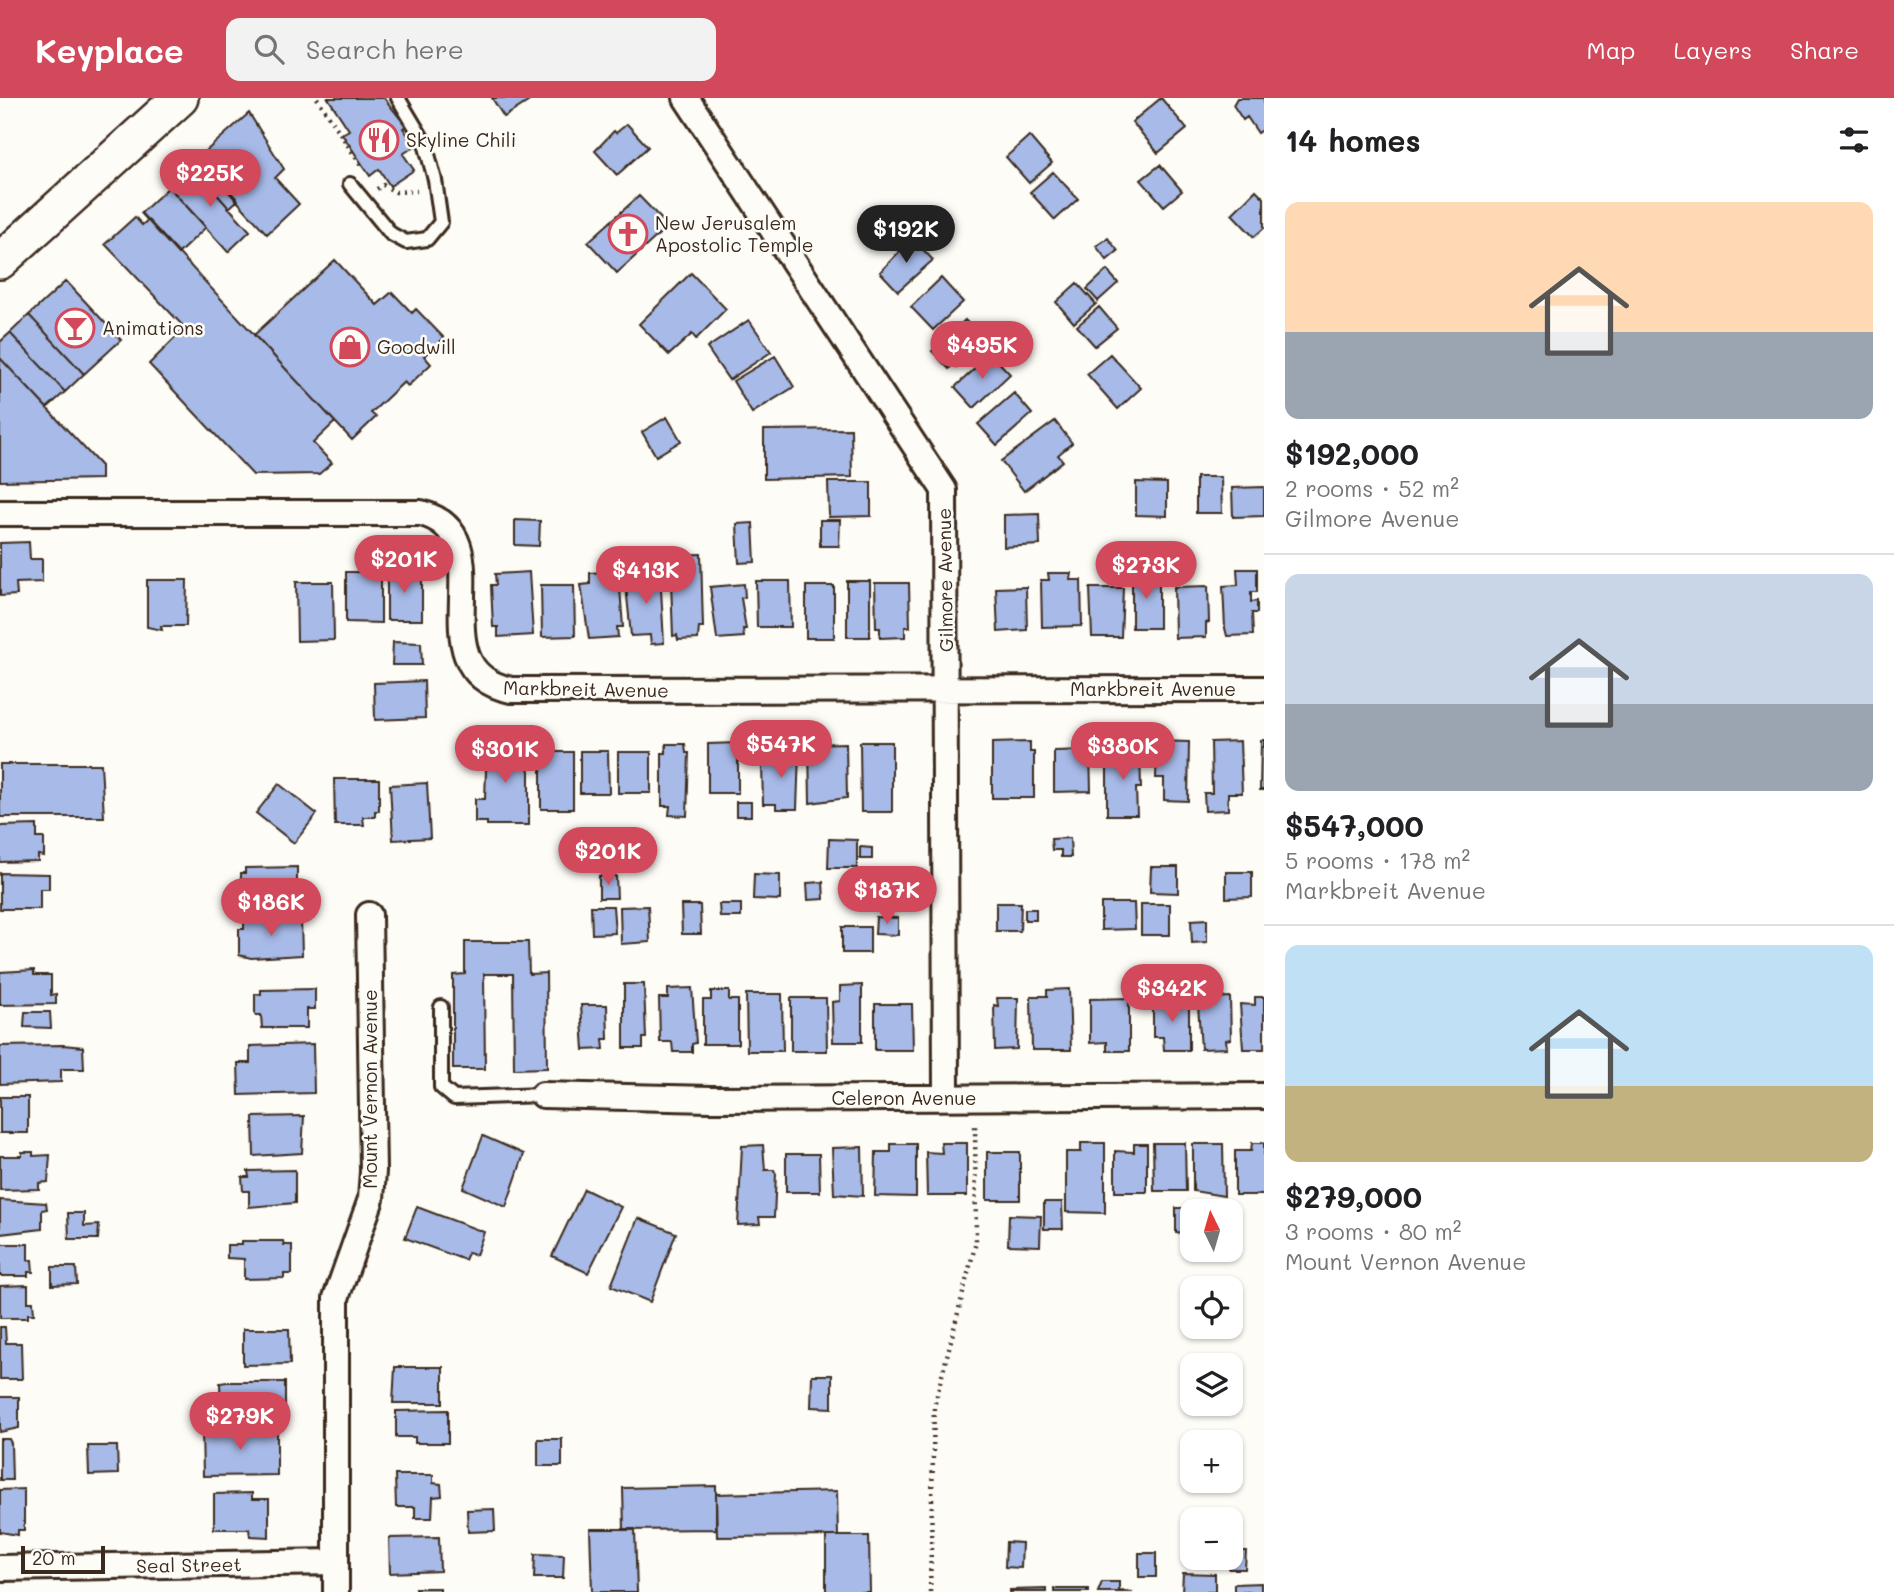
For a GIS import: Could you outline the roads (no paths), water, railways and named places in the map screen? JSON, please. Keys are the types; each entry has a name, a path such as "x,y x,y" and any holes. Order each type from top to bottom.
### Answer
{"main road":[{"path":"0,261 180,98"}],"street":[{"name":"Gilmore Avenue","path":"686,98 944,491 946,1097"},
{"name":"Markbreit Avenue","path":"0,513 421,513 435,516 451,529 461,548 463,647 468,663 479,677 494,686 511,690 1264,689"},
{"name":"Mount Vernon Avenue","path":"336,1592 336,1298 371,1199 373,1171 369,915"},
{"name":"Celeron Avenue","path":"543,1095 711,1099 1264,1096"},
{"name":"Seal Street","path":"0,1568 336,1562"}],"lane":[{"path":"350,184 391,234 407,242 427,239 440,222 437,190 425,144 398,98"},
{"path":"441,1007 441,1087 446,1094 454,1098 543,1095"}],"place":[{"name":"Skyline Chili","path":"379,140"},
{"name":"New Jerusalem Apostolic Temple","path":"628,234"},
{"name":"Animations","path":"75,328"},
{"name":"Goodwill","path":"350,347"}]}
